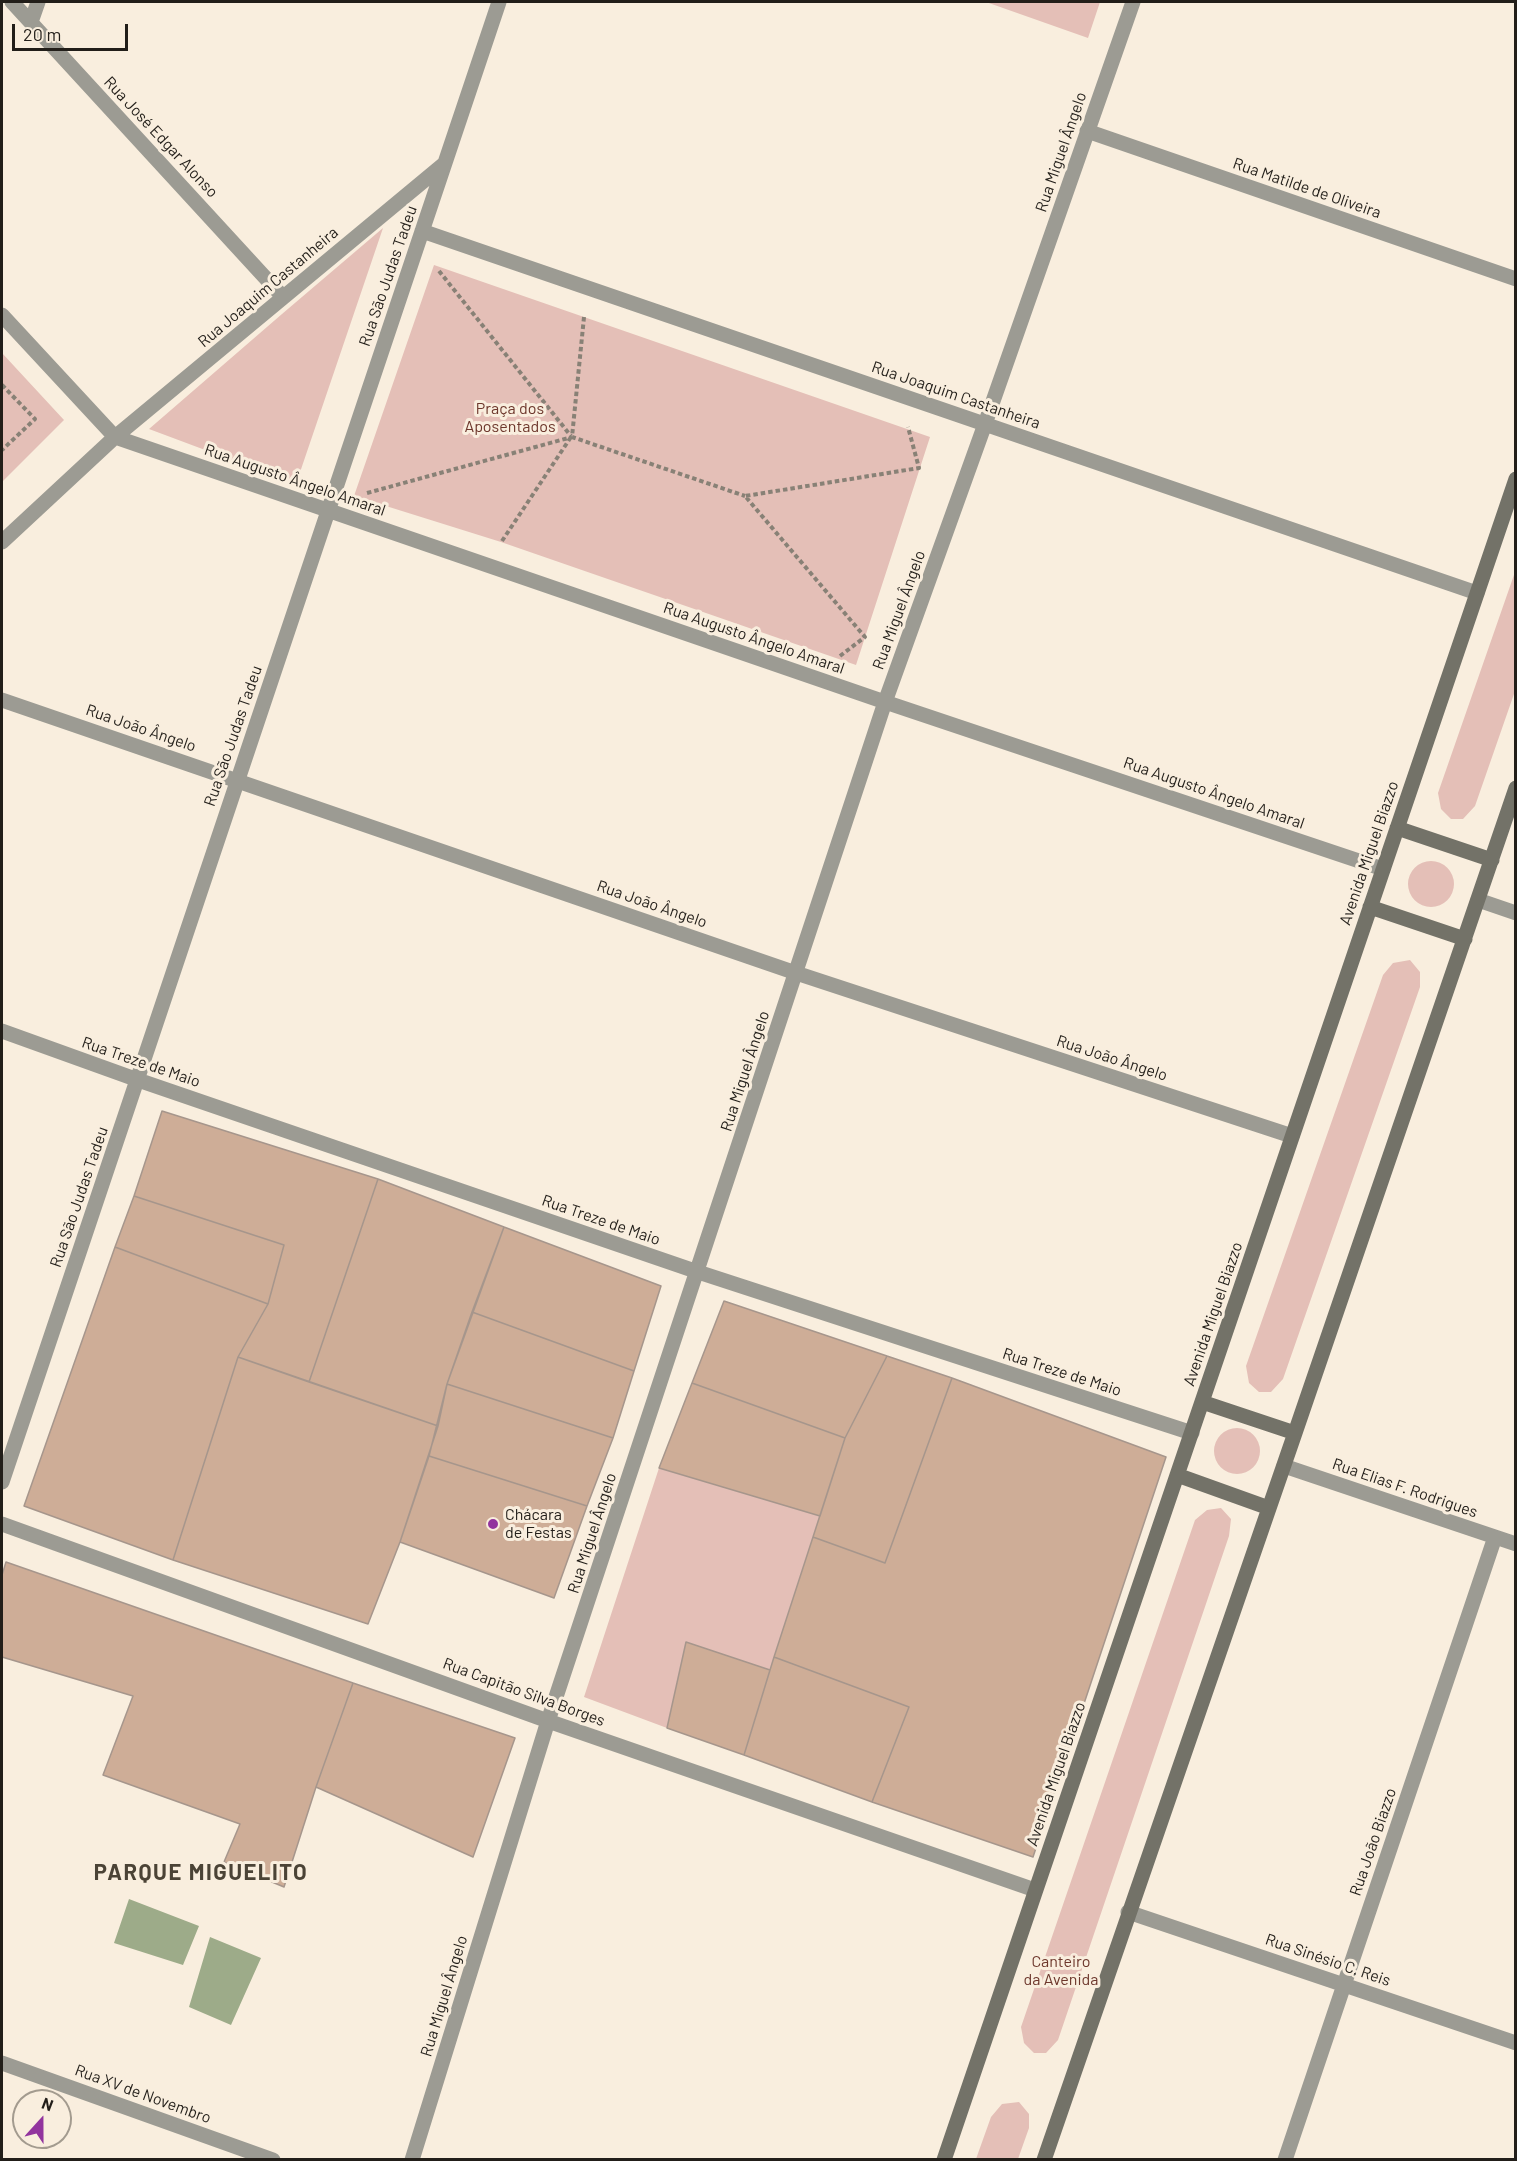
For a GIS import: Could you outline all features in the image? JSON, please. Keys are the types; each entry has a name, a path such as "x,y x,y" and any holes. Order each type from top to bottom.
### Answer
{"street":[{"name":"Rua José Edgar Alonso","path":"12,2 284,297"},
{"path":"31,22 38,2"},
{"name":"Rua São Judas Tadeu","path":"2,1482 500,2"},
{"name":"Rua Miguel Ângelo","path":"412,2160 548,1720 885,702 1133,2"},
{"name":"Rua Matilde de Oliveira","path":"1087,130 1515,279"},
{"name":"Rua Joaquim Castanheira","path":"2,542 115,437 445,164"},
{"name":"Rua Joaquim Castanheira","path":"422,231 1477,593"},
{"path":"2,315 115,437"},
{"name":"Rua Augusto Ângelo Amaral","path":"115,437 885,702 1383,869"},
{"name":"Avenida Miguel Biazzo","path":"944,2160 1515,479"},
{"name":"Rua João Ângelo","path":"2,700 796,973 1292,1136"},
{"path":"1044,2160 1515,788"},
{"path":"1397,828 1492,860"},
{"path":"1478,900 1515,913"},
{"path":"1370,906 1465,939"},
{"name":"Rua Treze de Maio","path":"2,1031 138,1080 698,1272 1191,1433"},
{"path":"1202,1402 1295,1433"},
{"name":"Rua Elias F. Rodrigues","path":"1284,1466 1515,1544"},
{"path":"1177,1475 1269,1508"},
{"name":"Rua Capitão Silva Borges","path":"2,1524 548,1720 1035,1890"},
{"name":"Rua João Biazzo","path":"1285,2160 1495,1537"},
{"name":"Rua Sinésio C. Reis","path":"1128,1912 1515,2043"},
{"name":"Rua XV de Novembro","path":"2,2063 273,2160"}],"path":[{"path":"434,265 572,437 745,496 919,468 908,429"},
{"path":"501,542 572,437 584,317"},
{"path":"2,385 34,419 2,450"},
{"path":"365,493 572,437"},
{"path":"745,496 865,637 838,658 831,683"}],"green space":[{"path":"986,2 1100,2 1088,38"},
{"path":"383,228 296,484 149,429 282,314"},
{"name":"Praça dos Aposentados","path":"434,265 930,437 856,665 501,542 354,496"},
{"path":"2,353 64,420 2,482"},
{"path":"1515,572 1515,691 1475,806 1463,819 1451,819 1441,809 1438,793"},
{"path":"1431,861 1447,868 1454,884 1447,900 1431,907 1415,900 1408,884 1415,868"},
{"path":"1410,960 1420,972 1420,987 1283,1379 1271,1392 1259,1392 1249,1383 1246,1366 1383,975 1393,963"},
{"path":"1237,1428 1253,1435 1260,1451 1253,1467 1237,1474 1221,1467 1214,1451 1221,1435"},
{"path":"659,1468 820,1516 770,1670 686,1642 667,1728 584,1697"},
{"name":"Canteiro da Avenida","path":"1221,1508 1231,1519 1229,1536 1058,2040 1046,2053 1034,2053 1024,2043 1021,2027 1195,1520 1207,1510"},
{"path":"1019,2102 1029,2114 1029,2128 1018,2159 976,2159 991,2117 1002,2104"}],"shaded area":[{"path":"129,1899 199,1926 183,1965 114,1943"},
{"path":"210,1937 261,1958 231,2025 189,2007"}],"building":[{"path":"162,1111 378,1179 309,1382 238,1357 268,1304 284,1245 134,1196"},
{"path":"378,1179 504,1227 447,1384 438,1426 309,1382"},
{"path":"134,1196 284,1245 268,1304 115,1247"},
{"path":"504,1227 661,1286 634,1371 472,1312"},
{"path":"115,1247 268,1304 238,1357 173,1560 24,1506"},
{"path":"724,1301 887,1356 845,1438 692,1383"},
{"path":"472,1312 634,1371 613,1438 447,1384"},
{"path":"887,1356 952,1378 885,1563 813,1537 845,1438"},
{"path":"238,1357 438,1426 400,1542 368,1624 173,1560"},
{"path":"952,1378 1166,1457 1033,1857 872,1802 909,1707 774,1657 813,1537 885,1563"},
{"path":"692,1383 845,1438 820,1516 659,1468"},
{"path":"447,1384 613,1438 587,1506 429,1456"},
{"name":"Chácara de Festas","path":"429,1456 587,1506 554,1598 400,1542"},
{"path":"6,1562 353,1683 284,1887 224,1862 240,1824 103,1775 133,1696 2,1657 2,1575"},
{"path":"686,1642 770,1670 744,1755 667,1728"},
{"path":"774,1657 909,1707 872,1802 744,1755"},
{"path":"353,1683 515,1738 473,1857 316,1787"}],"place":[{"name":"Chácara de Festas","path":"493,1524"}],"district":[{"name":"PARQUE MIGUELITO","path":"201,1873"}]}
